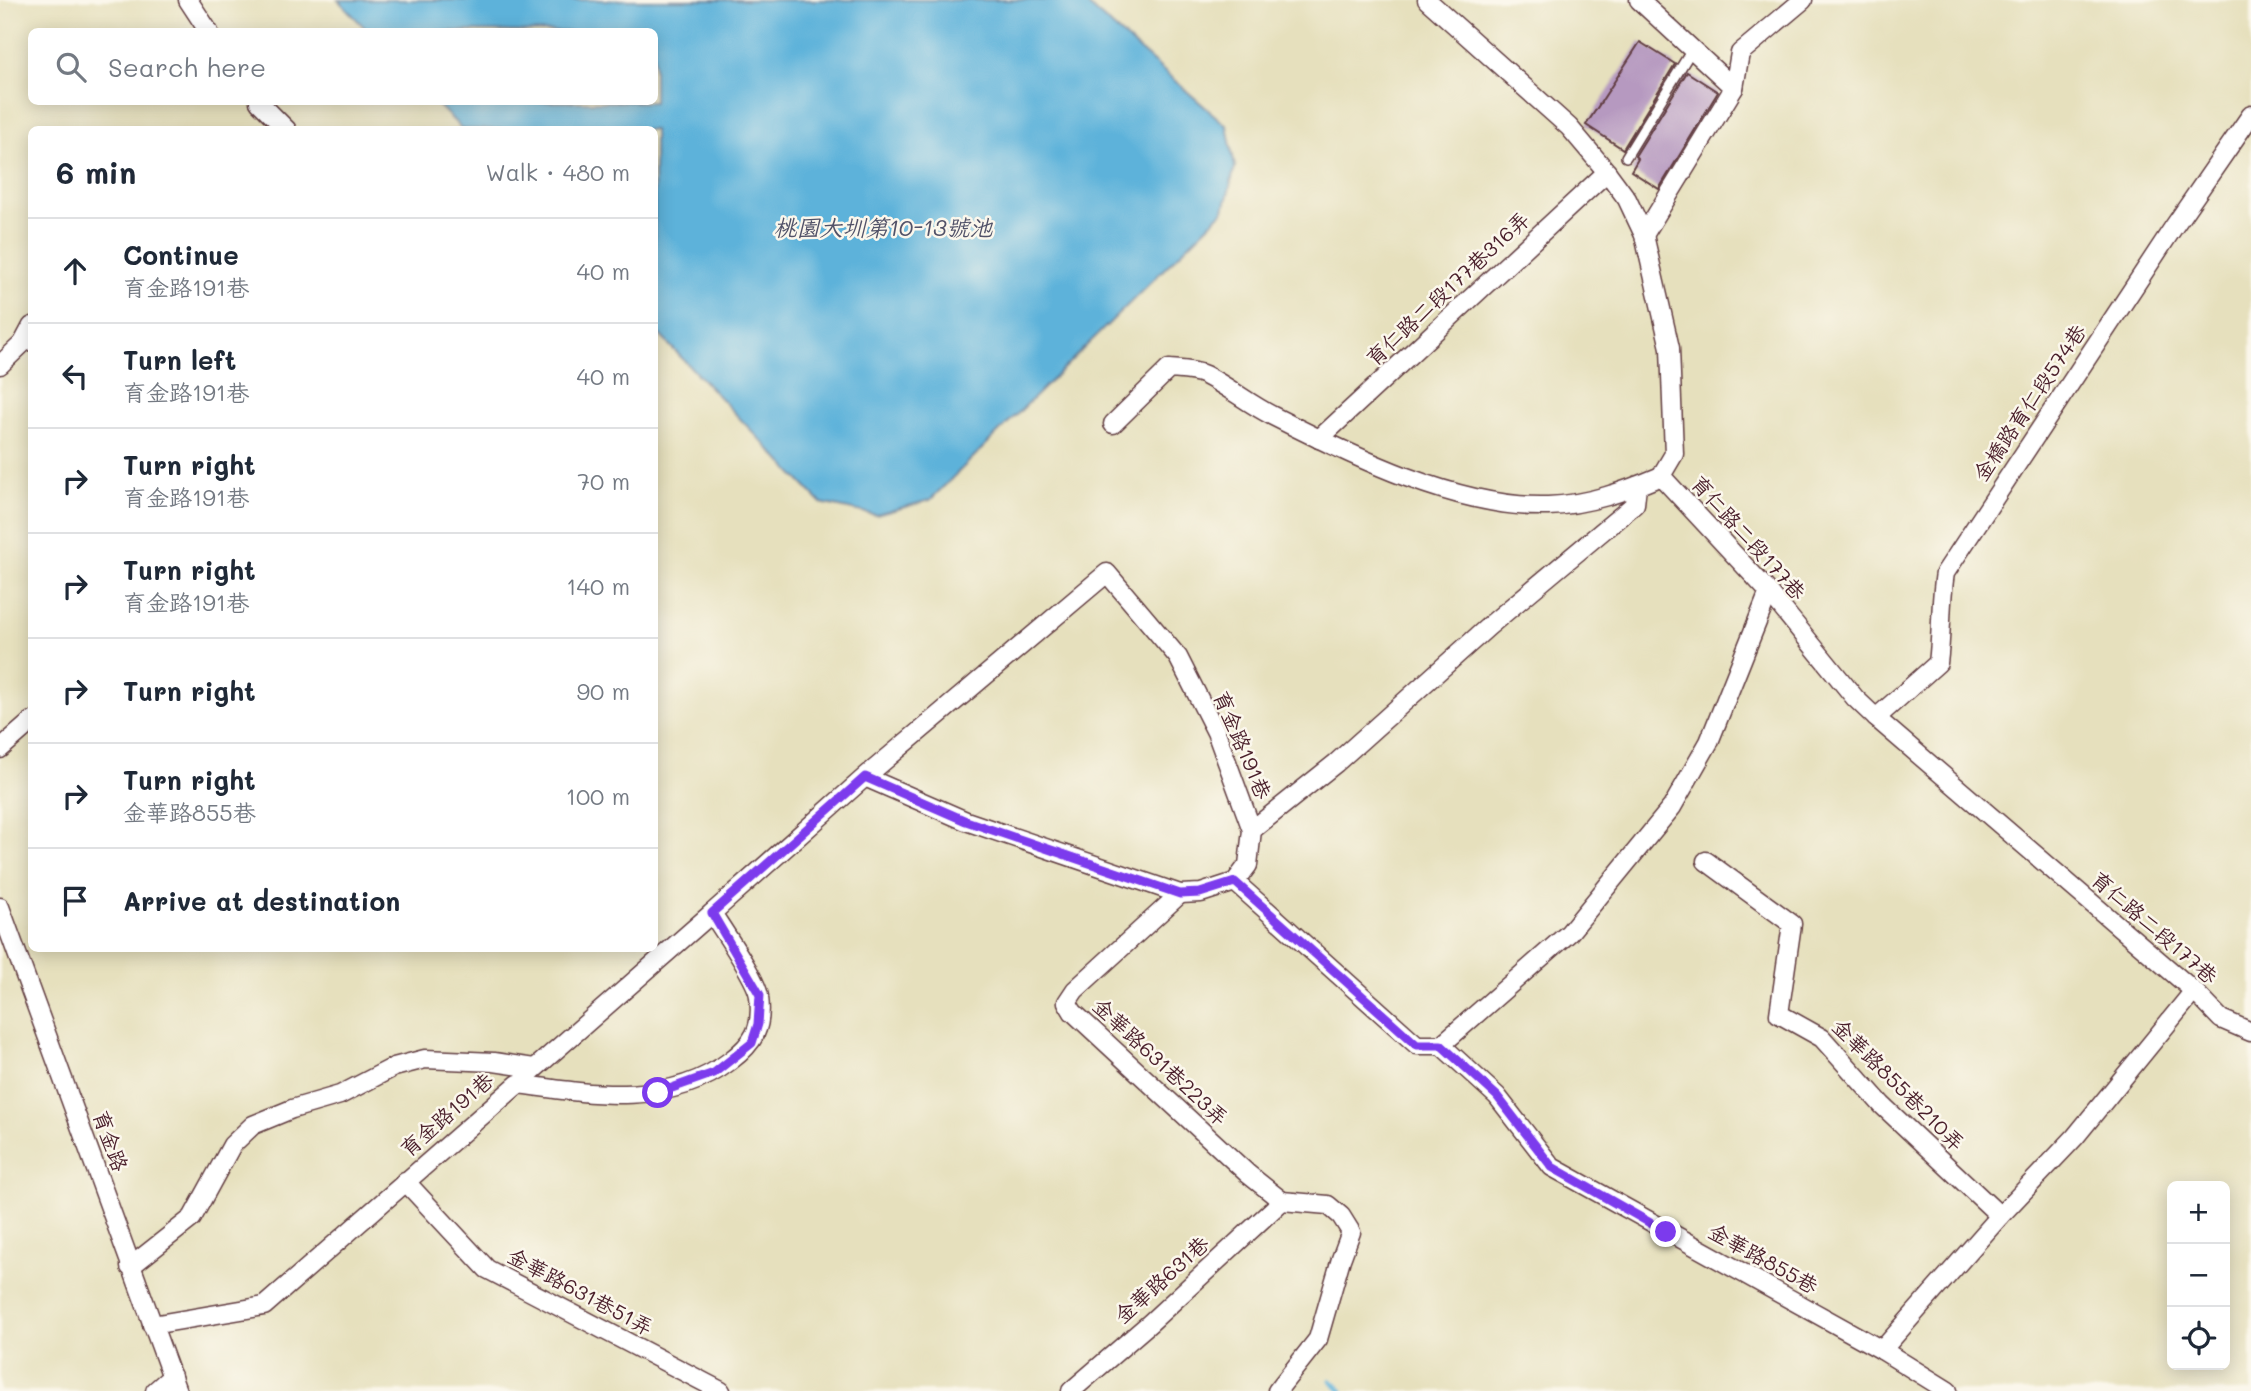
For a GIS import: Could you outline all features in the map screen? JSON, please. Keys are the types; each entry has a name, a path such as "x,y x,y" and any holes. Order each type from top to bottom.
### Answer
{"street":[{"path":"188,0 206,28"},
{"path":"1427,0 1569,127 1627,199 1644,235 1670,348 1674,454 1661,476"},
{"path":"1639,0 1734,88"},
{"path":"1644,235 1734,88 1740,53 1803,0"},
{"path":"262,105 283,126"},
{"name":"金橋路育仁段574巷","path":"1877,718 1938,663 1942,629 1941,597 1945,573 2251,115"},
{"name":"育仁路二段177巷316弄","path":"1319,439 1607,172"},
{"path":"0,365 23,343 28,334"},
{"name":"育仁路二段177巷","path":"1113,424 1169,369 1203,374 1252,406 1319,439 1430,485 1497,503 1549,506 1599,498 1661,476 1769,592 1855,698 2194,991 2221,1019 2251,1031"},
{"path":"1252,830 1336,763 1489,626 1635,504 1637,486"},
{"name":"育金路191巷","path":"152,1325 264,1306 518,1084 595,1095 658,1093 714,1073 739,1054 752,1043 758,1024 760,995 712,913 865,777 1107,573 1178,657 1216,732 1252,830 1248,865 1235,882"},
{"path":"865,777 966,821 1180,894 1200,893 1235,882 1417,1045 1441,1045 1569,933 1672,807 1709,741 1769,592"},
{"path":"0,749 28,724"},
{"name":"金華路855巷210弄","path":"1706,861 1792,924 1779,1014 1822,1038 1882,1105 2000,1216"},
{"name":"金華路631巷223弄","path":"1180,894 1075,990 1067,1002 1073,1012 1248,1174 1282,1201"},
{"name":"育金路","path":"0,907 174,1384"},
{"path":"518,1084 712,913"},
{"path":"1882,1350 2000,1216 2075,1137 2194,991"},
{"name":"金華路855巷","path":"1441,1045 1497,1096 1552,1167 1882,1350 1948,1391"},
{"path":"130,1267 192,1218 232,1145 253,1125 292,1109 340,1095 394,1067 425,1059 494,1062 534,1068"},
{"name":"金華路631巷51弄","path":"405,1181 487,1269 720,1391"},
{"path":"1277,1391 1318,1339 1351,1232 1341,1216 1328,1205 1282,1201"},
{"name":"金華路631巷","path":"1071,1391 1150,1323 1282,1201"},
{"path":"155,1391 174,1384"}],"lane":[{"path":"1626,157 1693,48"}],"water":[{"name":"桃園大圳第10-13號池","path":"338,0 1082,0 1227,126 1235,167 1224,210 930,500 876,515 821,503 658,333 658,126 459,126 438,105 658,105 658,28 365,28"}],"building":[{"path":"1640,42 1675,64 1623,149 1586,125"},
{"path":"1687,72 1718,92 1659,189 1631,171 1638,159 1635,156"}],"waterway":[{"path":"1331,1381 1342,1391"}],"route":[{"path":"658,1093 714,1073 752,1043 758,1024 760,995 712,913 865,777 966,821 1180,894 1200,893 1235,882 1417,1045 1441,1045 1497,1096 1552,1167 1666,1232"}]}
